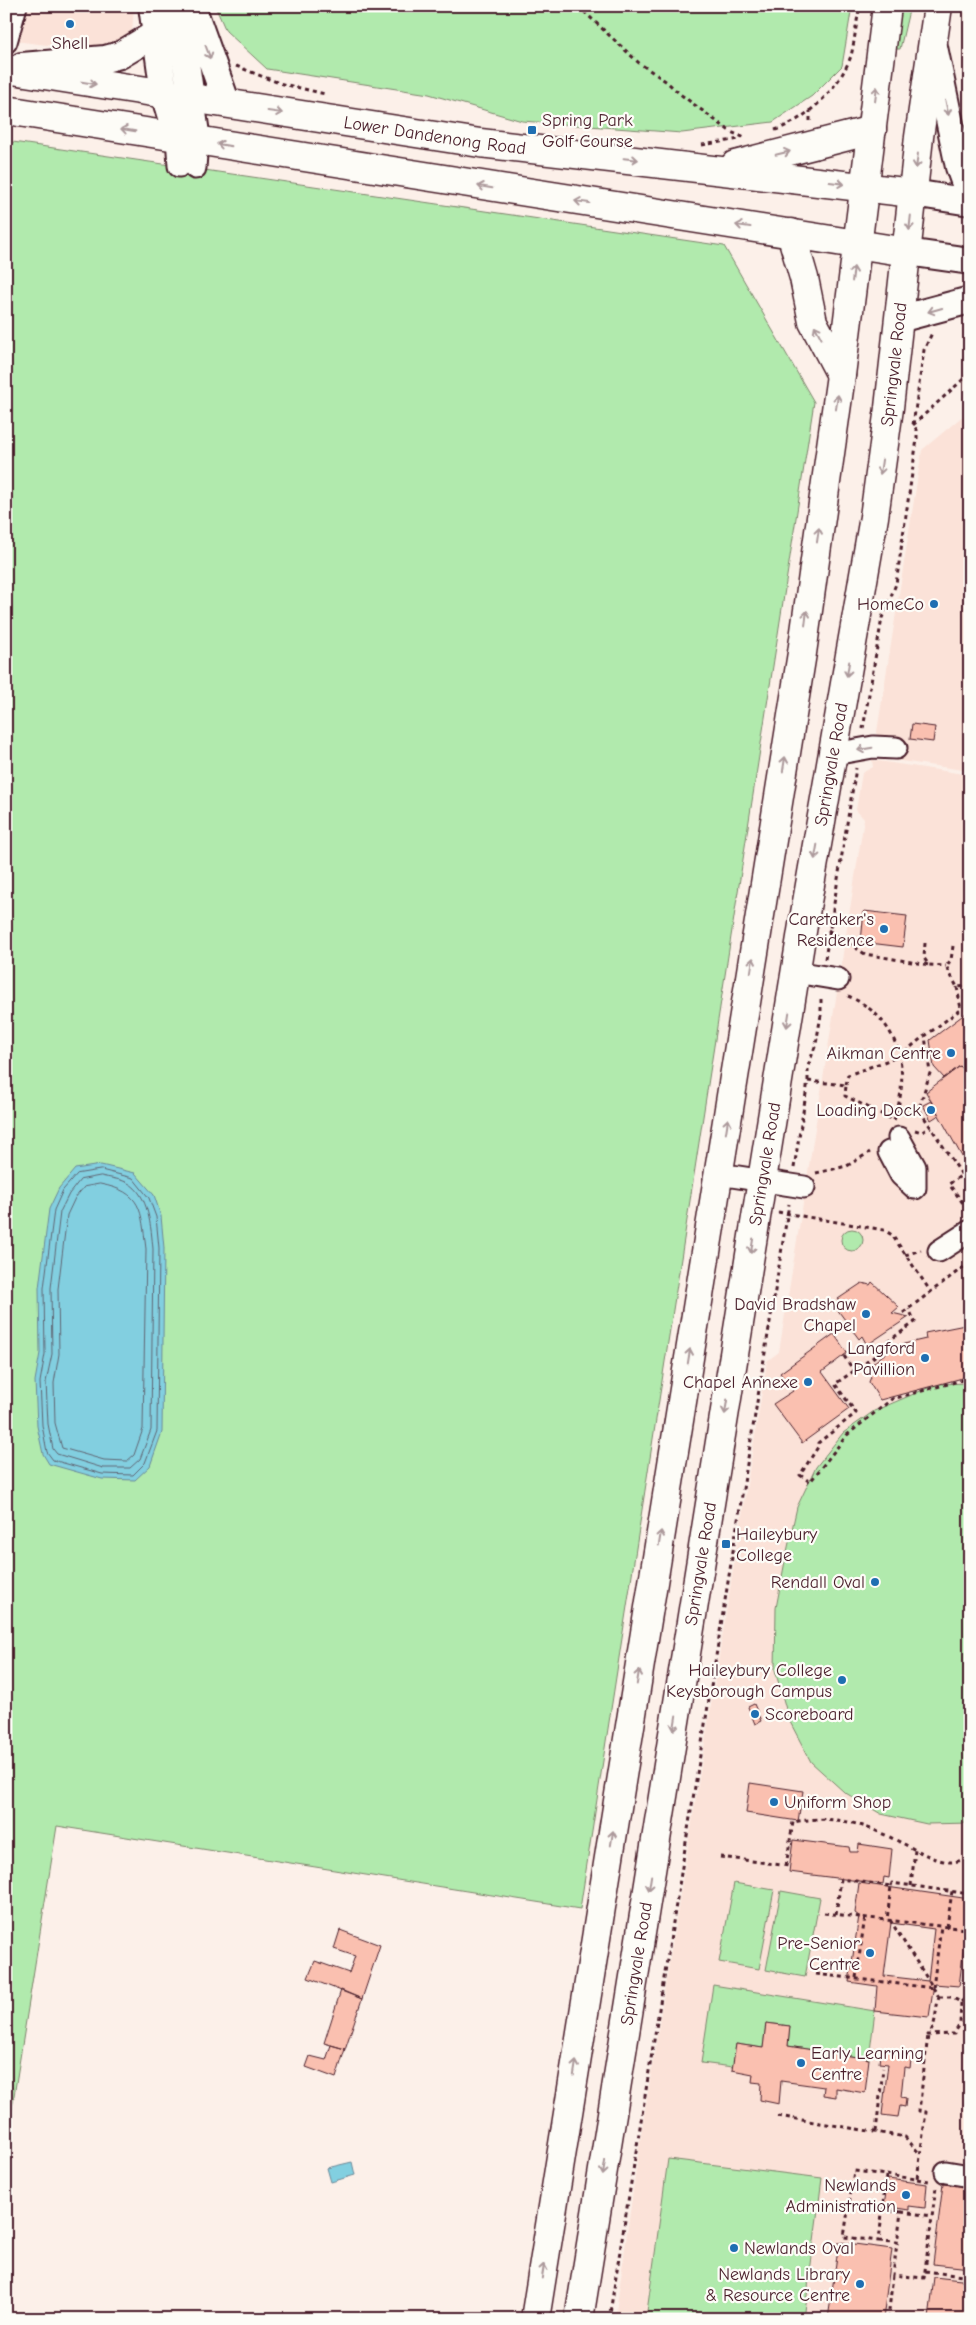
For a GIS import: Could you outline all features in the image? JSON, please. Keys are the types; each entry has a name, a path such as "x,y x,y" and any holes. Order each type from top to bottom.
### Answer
{"highway":[{"path":"535,2319 802,653 841,375 887,6"},
{"name":"Springvale Road","path":"579,2319 803,924 846,752 913,193 938,6"},
{"name":"Lower Dandenong Road","path":"6,68 191,99 480,143 719,169 913,193"},
{"path":"6,110 533,195 906,252"},
{"path":"719,169 872,130"},
{"path":"791,233 804,278 813,322 841,375"}],"main road":[{"path":"152,6 164,94 187,139"},
{"path":"178,6 191,99 187,139"},
{"path":"192,6 227,104"},
{"path":"6,68 105,59 120,55 155,34"},
{"path":"913,193 970,200 959,167 933,43"},
{"path":"906,252 970,261"},
{"path":"899,320 970,300"}],"street":[{"path":"6,42 16,6"},
{"path":"187,139 187,167"},
{"path":"846,752 873,747 896,748"},
{"path":"795,972 836,983"},
{"path":"890,1137 915,1166 915,1188"},
{"path":"720,1174 762,1181 803,1182"},
{"path":"939,1251 970,1231"},
{"path":"946,2172 970,2176"}],"path":[{"path":"578,6 639,63 667,82 731,132 745,138"},
{"path":"773,130 791,124 818,103 838,82 846,70 851,53 860,6"},
{"path":"968,6 970,32"},
{"path":"215,69 228,63 279,83 327,95"},
{"path":"694,146 754,136"},
{"path":"609,2319 787,1213 803,1182 808,1066 816,1044 821,1015 836,983 829,930 846,752 882,618 896,584 917,439 917,430 913,425 924,350 933,332"},
{"path":"913,425 970,373"},
{"path":"803,924 829,930 866,954 929,965 946,966"},
{"path":"925,943 924,958 929,965"},
{"path":"946,966 951,960 953,946"},
{"path":"890,1137 845,1096 848,1076 900,1056 960,1009 958,986 946,966"},
{"path":"803,1182 847,1166 890,1137 900,1104 902,1077 900,1056 891,1033 880,1015 836,983"},
{"path":"958,986 970,986"},
{"path":"925,1036 930,1073 920,1105 920,1111 962,1175 950,1184 970,1213"},
{"path":"808,1081 846,1085"},
{"path":"758,1210 874,1228 892,1235 931,1292"},
{"path":"904,1313 970,1262"},
{"path":"909,1309 915,1322 886,1343 886,1348 835,1384 856,1413 818,1443 818,1447 800,1475 810,1482 847,1435 892,1399 970,1378"},
{"path":"844,1356 854,1371"},
{"path":"720,1857 788,1866 793,1822 815,1818 842,1820 862,1825 935,1858 951,1862 970,1859"},
{"path":"910,1886 915,1850"},
{"path":"836,1914 841,1879 891,1886"},
{"path":"939,1997 888,1920 892,1882 970,1894"},
{"path":"947,1927 952,1891"},
{"path":"824,1913 966,1929 970,1923"},
{"path":"856,1978 865,1917"},
{"path":"933,1988 941,1926"},
{"path":"816,1974 933,1988"},
{"path":"928,2035 954,2034 960,2024 961,2002 970,1995"},
{"path":"939,1997 951,1997 961,2002"},
{"path":"917,2179 926,2112 918,2111 928,2035 933,2029 935,2009 939,1997"},
{"path":"876,2132 883,2068"},
{"path":"778,2116 905,2137 920,2154"},
{"path":"893,2275 924,2278 937,2182 854,2171 844,2237 897,2242"},
{"path":"879,2240 886,2176"},
{"path":"882,2210 932,2216"},
{"path":"888,2319 901,2212"},
{"path":"925,2271 970,2277"}],"shaded area":[{"name":"Shell","path":"6,6 134,6 132,33 109,44 80,49 6,40"},
{"name":"HomeCo","path":"970,410 970,771 873,757 922,450"},
{"name":"Haileybury College Keysborough Campus","path":"872,760 970,775 970,2319 615,2319 640,2141 767,1361 779,1352 837,992 864,819 856,810 862,773 873,767"}],"green space":[{"name":"Spring Park Golf Course","path":"215,6 852,6 842,66 812,96 773,122 682,133 522,121 429,94 267,69 226,31"},
{"path":"900,6 910,6 900,49 895,49"},
{"path":"6,141 724,246 814,402 580,1909 57,1826 6,2146"},
{"path":"852,1229 860,1232 863,1240 860,1248 852,1251 844,1248 841,1240 844,1232"},
{"name":"Rendall Oval","path":"970,1383 970,1823 927,1824 881,1814 844,1792 811,1762 789,1720 775,1670 776,1608 797,1507 816,1467 843,1433 874,1411 937,1384"},
{"path":"734,1883 774,1890 759,1969 719,1962"},
{"path":"781,1891 820,1898 805,1977 766,1970"},
{"path":"713,1985 875,2011 869,2059 788,2046 790,2026 766,2023 763,2048 736,2044 733,2067 701,2063"},
{"name":"Newlands Oval","path":"668,2159 822,2178 804,2319 646,2319"}],"water":[{"path":"101,1165 135,1173 154,1195 161,1216 164,1248 162,1432 150,1466 135,1480 102,1479 49,1464 43,1454 37,1426 35,1381 40,1353 39,1288 49,1209 59,1188 75,1169"},
{"path":"352,2162 355,2175 331,2182 327,2168"}],"building":[{"path":"912,724 935,727 933,742 910,739"},
{"name":"Caretaker's Residence","path":"864,911 907,916 903,947 861,942"},
{"name":"Aikman Centre","path":"970,1010 970,1075 960,1066 944,1078 934,1067 930,1040"},
{"path":"960,1066 970,1075 970,1171 926,1092"},
{"name":"Loading Dock","path":"931,1101 939,1115 931,1120 923,1105"},
{"name":"David Bradshaw Chapel","path":"872,1282 899,1307 892,1313 909,1317 867,1345 862,1336 859,1339 834,1305 835,1303 842,1304 838,1299 862,1283 870,1285"},
{"name":"Langford Pavillion","path":"970,1324 970,1376 880,1400 869,1382 871,1377 865,1369 895,1346 926,1339 925,1333"},
{"name":"Chapel Annexe","path":"834,1334 847,1353 822,1372 849,1409 802,1443 773,1404 793,1391 780,1373"},
{"name":"Scoreboard","path":"754,1704 761,1721 755,1724 748,1707"},
{"name":"Uniform Shop","path":"750,1783 803,1791 798,1821 746,1813"},
{"name":"Pre-Senior Centre","path":"793,1840 849,1847 850,1852 858,1852 859,1844 892,1849 889,1878 884,1877 883,1884 789,1872"},
{"name":"Pre-Senior Centre","path":"859,1883 970,1899 959,1986 934,1984 929,2017 875,2011 877,1986 849,1982 859,1916 855,1913","holes":["891,1923 934,1929 928,1981 884,1976"]},
{"path":"340,1930 380,1945 362,1999 308,1978 315,1961 349,1973 355,1956 334,1949"},
{"path":"341,1990 362,1999 345,2049 324,2043"},
{"name":"Early Learning Centre","path":"766,2023 790,2026 788,2046 869,2059 865,2093 836,2088 836,2097 823,2095 824,2087 781,2081 779,2104 760,2100 761,2083 752,2082 753,2074 732,2070 736,2044 763,2048"},
{"path":"331,2045 345,2049 336,2078 306,2067 310,2056 326,2060"},
{"path":"881,2048 912,2052 910,2068 904,2067 901,2097 906,2098 905,2107 900,2106 898,2117 882,2115 888,2064 879,2063"},
{"name":"Newlands Administration","path":"888,2179 927,2184 925,2208 909,2206 909,2210 884,2206"},
{"path":"943,2184 970,2187 970,2268 933,2264"},
{"name":"Newlands Library & Resource Centre","path":"839,2242 892,2249 883,2319 828,2319"},
{"path":"934,2277 970,2281 969,2319 929,2319"}],"place":[{"name":"Shell","path":"70,24"},
{"name":"Spring Park Golf Course","path":"532,130"},
{"name":"HomeCo","path":"934,604"},
{"name":"Caretaker's Residence","path":"884,929"},
{"name":"Aikman Centre","path":"951,1053"},
{"name":"Loading Dock","path":"931,1110"},
{"name":"David Bradshaw Chapel","path":"866,1314"},
{"name":"Langford Pavillion","path":"925,1358"},
{"name":"Chapel Annexe","path":"808,1382"},
{"name":"Haileybury College","path":"726,1544"},
{"name":"Rendall Oval","path":"875,1582"},
{"name":"Haileybury College Keysborough Campus","path":"842,1680"},
{"name":"Scoreboard","path":"755,1714"},
{"name":"Uniform Shop","path":"774,1802"},
{"name":"Pre-Senior Centre","path":"870,1953"},
{"name":"Early Learning Centre","path":"801,2063"},
{"name":"Newlands Administration","path":"906,2195"},
{"name":"Newlands Oval","path":"734,2248"},
{"name":"Newlands Library & Resource Centre","path":"860,2284"}]}
